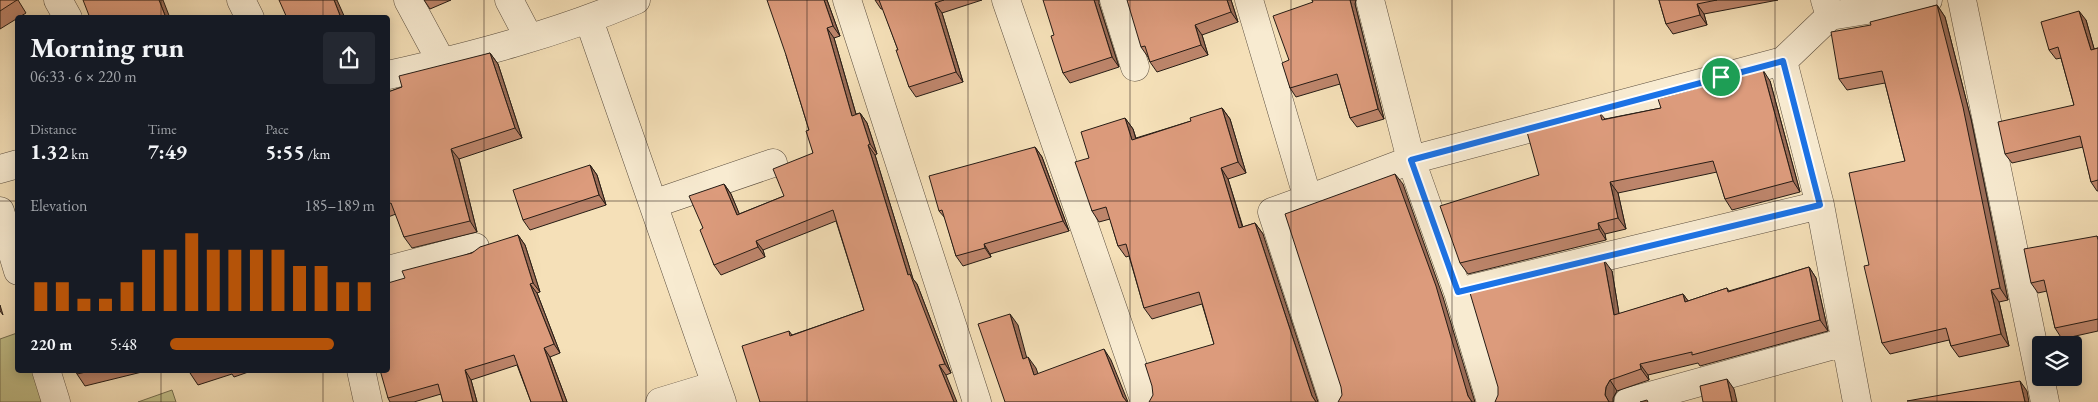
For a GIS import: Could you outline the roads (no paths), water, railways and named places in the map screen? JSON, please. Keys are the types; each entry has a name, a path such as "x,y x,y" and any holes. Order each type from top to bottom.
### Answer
{"street":[{"path":"58,0 66,15"},
{"path":"241,0 248,15"},
{"path":"408,0 442,63"},
{"path":"509,0 530,38"},
{"path":"390,75 442,63 530,38 589,20 636,0"},
{"path":"847,0 977,402"},
{"path":"1006,0 1144,402"},
{"path":"1114,0 1135,67"},
{"path":"1249,0 1308,199"},
{"path":"1370,0 1411,160 1458,292 1492,402"},
{"path":"1334,402 1272,212 1411,160 1783,61 1827,8 1928,0"},
{"path":"1962,0 2045,402"},
{"path":"589,20 719,394 660,402"},
{"path":"1783,61 1820,205 1857,402"},
{"path":"653,204 773,163"},
{"path":"0,169 15,165"},
{"path":"1458,292 1820,205"},
{"path":"0,211 15,261"},
{"path":"390,269 475,247"},
{"path":"1628,402 1845,342"},
{"path":"47,373 56,402"},
{"path":"362,373 368,402"}]}
